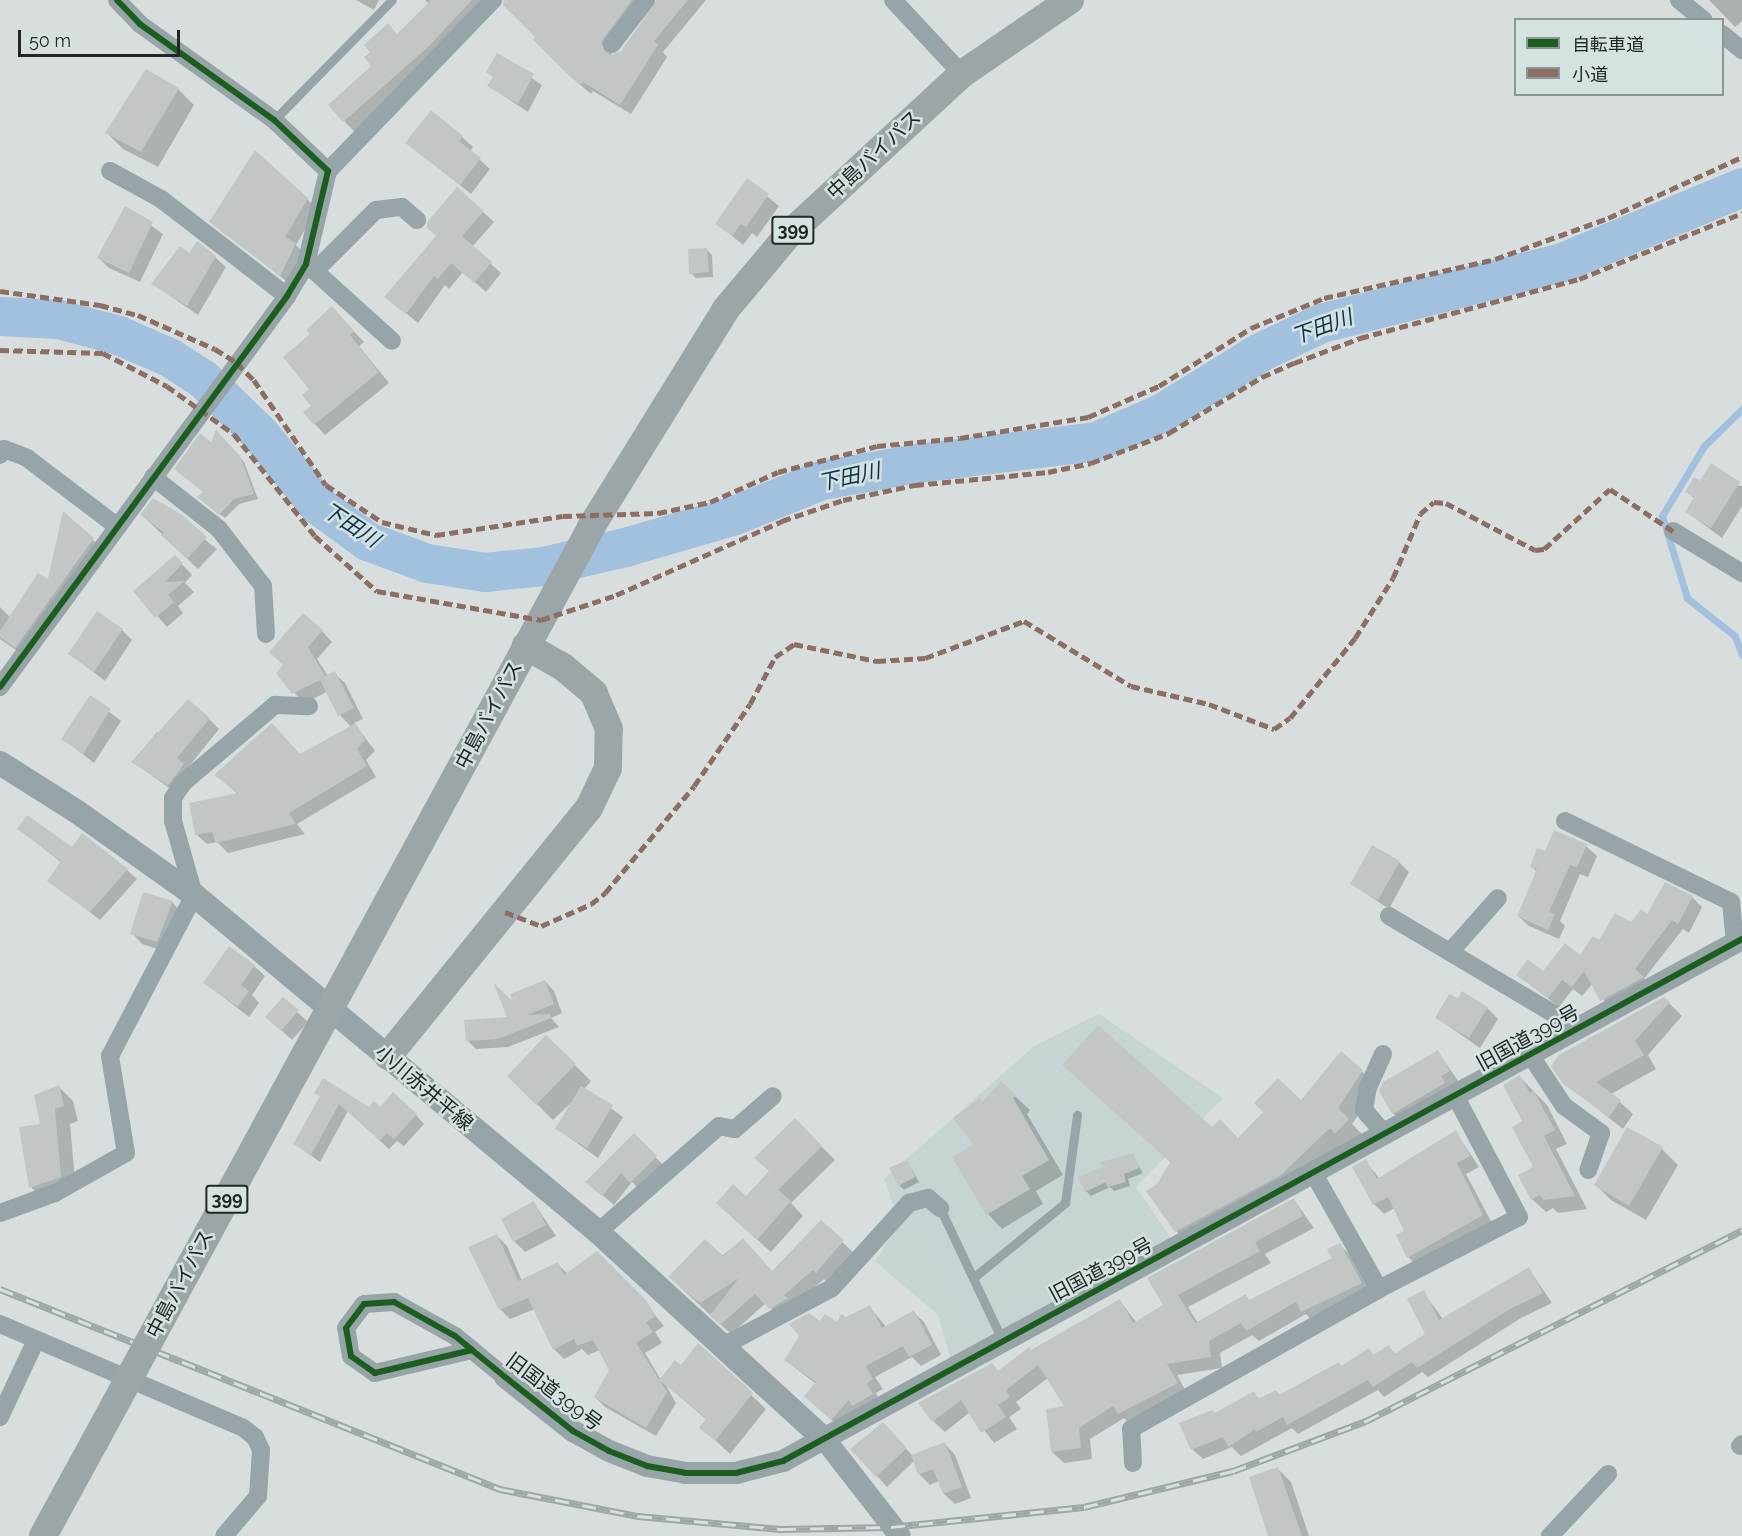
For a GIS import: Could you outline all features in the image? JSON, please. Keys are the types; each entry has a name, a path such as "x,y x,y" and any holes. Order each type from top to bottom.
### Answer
{"highway":[{"name":"中島バイパス","path":"44,1536 591,527 726,309 789,234 962,74 1070,0"},
{"path":"388,1056 589,808 608,768 609,729 594,693 563,667 526,646"}],"main road":[{"name":"小川赤井平線","path":"0,763 76,811 194,895 598,1232 826,1441"}],"street":[{"path":"117,0 140,24 274,120 328,171"},
{"path":"311,268 328,171 493,0"},
{"path":"612,44 646,0"},
{"path":"893,0 962,74"},
{"path":"1679,0 1702,18"},
{"path":"1724,36 1742,50"},
{"path":"110,171 161,199 287,296"},
{"path":"0,687 232,370 287,296 311,268 376,210 402,207 417,220"},
{"path":"311,268 392,341"},
{"path":"0,455 4,449 27,458 118,527"},
{"path":"153,477 219,529 263,586 266,634"},
{"path":"1673,531 1742,573"},
{"path":"0,1213 55,1193 126,1153 110,1056 194,895 173,821 173,798 183,783 275,705 309,706"},
{"path":"1565,821 1731,902 1738,941"},
{"path":"1450,952 1498,898"},
{"path":"1389,916 1579,1029"},
{"name":"旧国道399号","path":"472,1350 375,1373 351,1356 346,1328 356,1310 384,1300 455,1336 573,1431 609,1452 647,1466 685,1473 736,1473 783,1461 826,1441 1738,941"},
{"path":"1383,1054 1368,1087 1364,1110 1386,1135"},
{"path":"1531,1056 1564,1106 1601,1133 1588,1170"},
{"path":"598,1232 719,1126 735,1129 773,1096"},
{"path":"1133,1463 1131,1429 1379,1289 1519,1217 1456,1097"},
{"path":"1314,1174 1379,1289"},
{"path":"723,1346 832,1288 909,1203 928,1198 940,1208"},
{"path":"0,1324 242,1427 255,1437 261,1450 258,1496 224,1536"},
{"path":"0,1417 36,1340"},
{"path":"826,1441 900,1536"},
{"path":"1550,1536 1608,1474"}],"lane":[{"path":"274,120 392,0"},
{"path":"973,1278 1065,1203 1077,1115"},
{"path":"940,1208 1003,1342"}],"shaded area":[{"path":"1099,1014 1223,1098 1136,1187 1170,1237 1101,1298 956,1378 938,1315 875,1261 900,1224 884,1179 1033,1047"}],"building":[{"path":"431,0 472,0 428,47 343,122 328,105 371,66 364,57 370,52 364,45 388,23 397,34"},
{"path":"504,0 632,0 601,42 605,52 611,55 621,51 657,0 688,0 654,41 658,45 620,105 583,82 580,85 566,73 503,5"},
{"path":"497,53 534,74 518,104 487,86 493,77 486,72"},
{"path":"146,69 179,88 141,152 105,133"},
{"path":"431,110 463,136 459,141 481,158 460,185 405,143"},
{"path":"255,150 308,198 285,237 296,243 280,276 209,222"},
{"path":"747,178 769,194 746,227 741,224 732,236 715,224"},
{"path":"457,187 484,211 462,236 492,262 474,283 451,263 438,279 434,276 406,314 384,297 436,236 426,227 428,221"},
{"path":"125,206 153,222 129,273 97,258"},
{"path":"197,241 216,256 187,306 151,284 180,246 189,253"},
{"path":"707,248 709,272 689,274 688,249"},
{"path":"332,306 354,331 350,335 379,372 314,425 303,412 311,406 302,395 309,389 283,357 310,334 306,330"},
{"path":"216,430 240,456 254,494 234,499 219,515 197,497 203,492 174,469 200,433 211,442"},
{"path":"1711,463 1740,482 1711,528 1685,512 1694,497 1685,492 1694,477 1700,481"},
{"path":"153,498 181,514 207,537 187,559 161,535 164,532 140,515"},
{"path":"63,511 94,538 15,648 0,637 0,631 38,573 48,579"},
{"path":"175,555 183,563 165,582 185,581 168,595 174,602 155,618 133,591"},
{"path":"97,611 123,629 94,672 68,654"},
{"path":"303,613 323,630 308,647 325,676 335,671 354,708 338,716 320,680 292,694 276,673 283,665 269,652"},
{"path":"90,695 111,709 83,754 61,739"},
{"path":"188,699 210,718 177,758 184,764 168,785 131,762"},
{"path":"272,723 300,754 356,723 365,740 357,749 367,766 289,813 296,824 216,843 212,832 195,835 189,803 238,793 214,775"},
{"path":"27,815 72,847 82,833 128,869 90,912 47,881 61,861 17,829"},
{"path":"1554,830 1587,844 1577,868 1570,865 1549,912 1555,914 1548,930 1517,916 1537,869 1530,867 1537,848 1545,851"},
{"path":"1372,845 1400,861 1378,900 1350,884"},
{"path":"1665,882 1693,896 1678,924 1672,920 1635,969 1644,977 1600,1001 1584,971 1572,987 1562,980 1548,998 1516,975 1528,959 1543,971 1565,943 1580,955 1593,936 1599,940 1615,913 1631,922 1641,909 1647,914"},
{"path":"143,892 173,901 157,942 130,934"},
{"path":"229,946 255,965 241,985 249,991 238,1007 203,983"},
{"path":"545,980 554,1004 527,1015 550,1014 551,1018 498,1039 466,1041 464,1020 507,1017 493,982 512,1001 510,994"},
{"path":"1462,991 1488,1007 1469,1038 1435,1018 1449,994 1458,998"},
{"path":"283,997 299,1010 281,1031 265,1017"},
{"path":"1664,997 1670,1002 1635,1041 1644,1055 1596,1082 1621,1100 1609,1117 1562,1083 1551,1066 1559,1055"},
{"path":"1098,1025 1212,1127 1220,1119 1238,1138 1263,1112 1254,1103 1278,1078 1301,1100 1341,1051 1363,1070 1338,1108 1349,1119 1335,1134 1330,1128 1281,1175 1175,1232 1146,1191 1157,1184 1170,1162 1062,1065"},
{"path":"546,1035 576,1064 536,1105 507,1076"},
{"path":"1438,1050 1450,1071 1441,1076 1445,1083 1392,1114 1379,1091 1383,1082"},
{"path":"1520,1075 1530,1094 1533,1090 1555,1130 1544,1136 1575,1196 1543,1200 1540,1195 1531,1200 1518,1175 1533,1167 1512,1127 1522,1121 1503,1085"},
{"path":"323,1078 369,1107 374,1101 380,1107 393,1092 417,1114 394,1139 387,1133 380,1141 339,1104 311,1155 293,1144 320,1096 314,1093"},
{"path":"1001,1081 1016,1095 1013,1098 1049,1160 1022,1176 1030,1189 986,1215 952,1157 973,1145 953,1118 980,1098 982,1102"},
{"path":"59,1085 64,1106 55,1109 61,1177 29,1188 19,1127 40,1124 34,1095"},
{"path":"581,1086 613,1105 587,1148 555,1129"},
{"path":"795,1118 822,1146 778,1190 791,1201 757,1240 716,1203 733,1184 746,1196 769,1171 754,1158"},
{"path":"1627,1127 1663,1147 1629,1206 1594,1185"},
{"path":"1456,1130 1470,1156 1457,1163 1483,1215 1407,1258 1396,1235 1404,1231 1388,1197 1373,1205 1352,1167 1366,1159 1377,1179"},
{"path":"634,1133 657,1156 630,1183 621,1173 602,1196 585,1182"},
{"path":"1133,1153 1139,1168 1124,1174 1126,1182 1107,1187 1106,1182 1085,1192 1078,1177 1102,1167 1101,1162"},
{"path":"907,1160 915,1177 898,1186 889,1168"},
{"path":"1294,1198 1303,1216 1255,1242 1260,1251 1178,1295 1195,1323 1246,1294 1249,1300 1332,1258 1327,1249 1340,1243 1362,1283 1301,1312 1296,1302 1246,1331 1241,1323 1209,1341 1211,1357 1167,1364 1178,1383 1118,1414 1113,1406 1079,1428 1081,1448 1051,1452 1046,1409 1064,1406 1038,1365 1006,1390 1010,1397 998,1405 1006,1417 981,1433 961,1400 932,1422 918,1403 992,1363 998,1371 1029,1347 1031,1350 1120,1299 1133,1323 1163,1305 1147,1278"},
{"path":"534,1201 546,1225 513,1242 501,1219"},
{"path":"821,1220 844,1240 816,1273 813,1270 784,1295 788,1298 769,1309 755,1294 720,1325 710,1315 739,1278 700,1303 668,1277 705,1239 723,1256 743,1238 772,1271"},
{"path":"497,1234 518,1281 558,1262 564,1275 597,1251 646,1300 656,1316 646,1322 653,1332 636,1343 667,1392 646,1428 594,1397 609,1370 593,1340 577,1346 574,1339 553,1350 528,1298 499,1310 468,1247"},
{"path":"1529,1267 1543,1293 1510,1309 1417,1368 1412,1362 1373,1387 1368,1380 1287,1425 1283,1417 1256,1432 1255,1429 1229,1447 1223,1437 1191,1450 1179,1423 1212,1410 1215,1413 1254,1391 1258,1399 1276,1390 1279,1395 1339,1362 1341,1366 1369,1348 1373,1355 1389,1345 1394,1354 1425,1334 1407,1299 1424,1290 1439,1320"},
{"path":"870,1305 882,1328 914,1310 932,1345 909,1357 903,1346 866,1366 873,1379 867,1383 873,1394 852,1406 849,1400 831,1420 804,1396 816,1382 784,1360 799,1336 789,1324 809,1313 820,1321 825,1314 837,1322 841,1314 846,1317"},
{"path":"698,1343 753,1393 715,1441 699,1428 706,1418 659,1380 675,1360 681,1365"},
{"path":"883,1422 907,1448 876,1477 850,1449"},
{"path":"945,1442 962,1487 943,1494 933,1469 918,1475 911,1455"},
{"path":"1278,1467 1302,1536 1268,1536 1249,1477"}],"waterway":[{"name":"下田川","path":"0,316 58,319 118,335 169,357 203,379 260,434 318,505 367,541 427,563 485,572 543,566 625,547 732,516 821,480 917,463 1096,441 1161,413 1258,353 1321,323 1562,262 1742,187"},
{"path":"1742,409 1704,446 1662,516 1687,598 1735,636 1742,655"}],"railway":[{"path":"0,1289 500,1489 638,1516 782,1529 891,1527 1084,1507 1233,1471 1366,1421 1742,1230"}],"marked path":[{"path":"0,291 100,305 138,315 215,349 237,363 254,380 326,485 382,522 436,535 563,516 658,513 710,502 778,472 877,446 960,438 1088,417 1159,386 1251,328 1324,298 1495,259 1608,218 1742,157"},
{"path":"0,350 103,353 167,386 234,434 315,536 377,591 541,620 616,595 782,521 843,500 915,485 1048,472 1091,463 1169,433 1262,377 1294,363 1360,338 1579,279 1742,213"},
{"path":"505,912 541,926 591,904 605,893 694,786 750,704 775,657 794,644 877,661 925,658 1024,621 1131,686 1209,704 1274,729 1290,718 1355,638 1393,578 1420,514 1434,502 1446,503 1535,550 1544,549 1610,489 1673,531"}],"cycle path":[{"path":"0,687 287,296 306,264 328,171 274,120 140,24 117,0"},
{"path":"472,1350 375,1373 351,1356 346,1328 364,1304 394,1302 455,1336 573,1431 609,1451 647,1466 685,1473 736,1473 783,1461 1742,939"}]}
